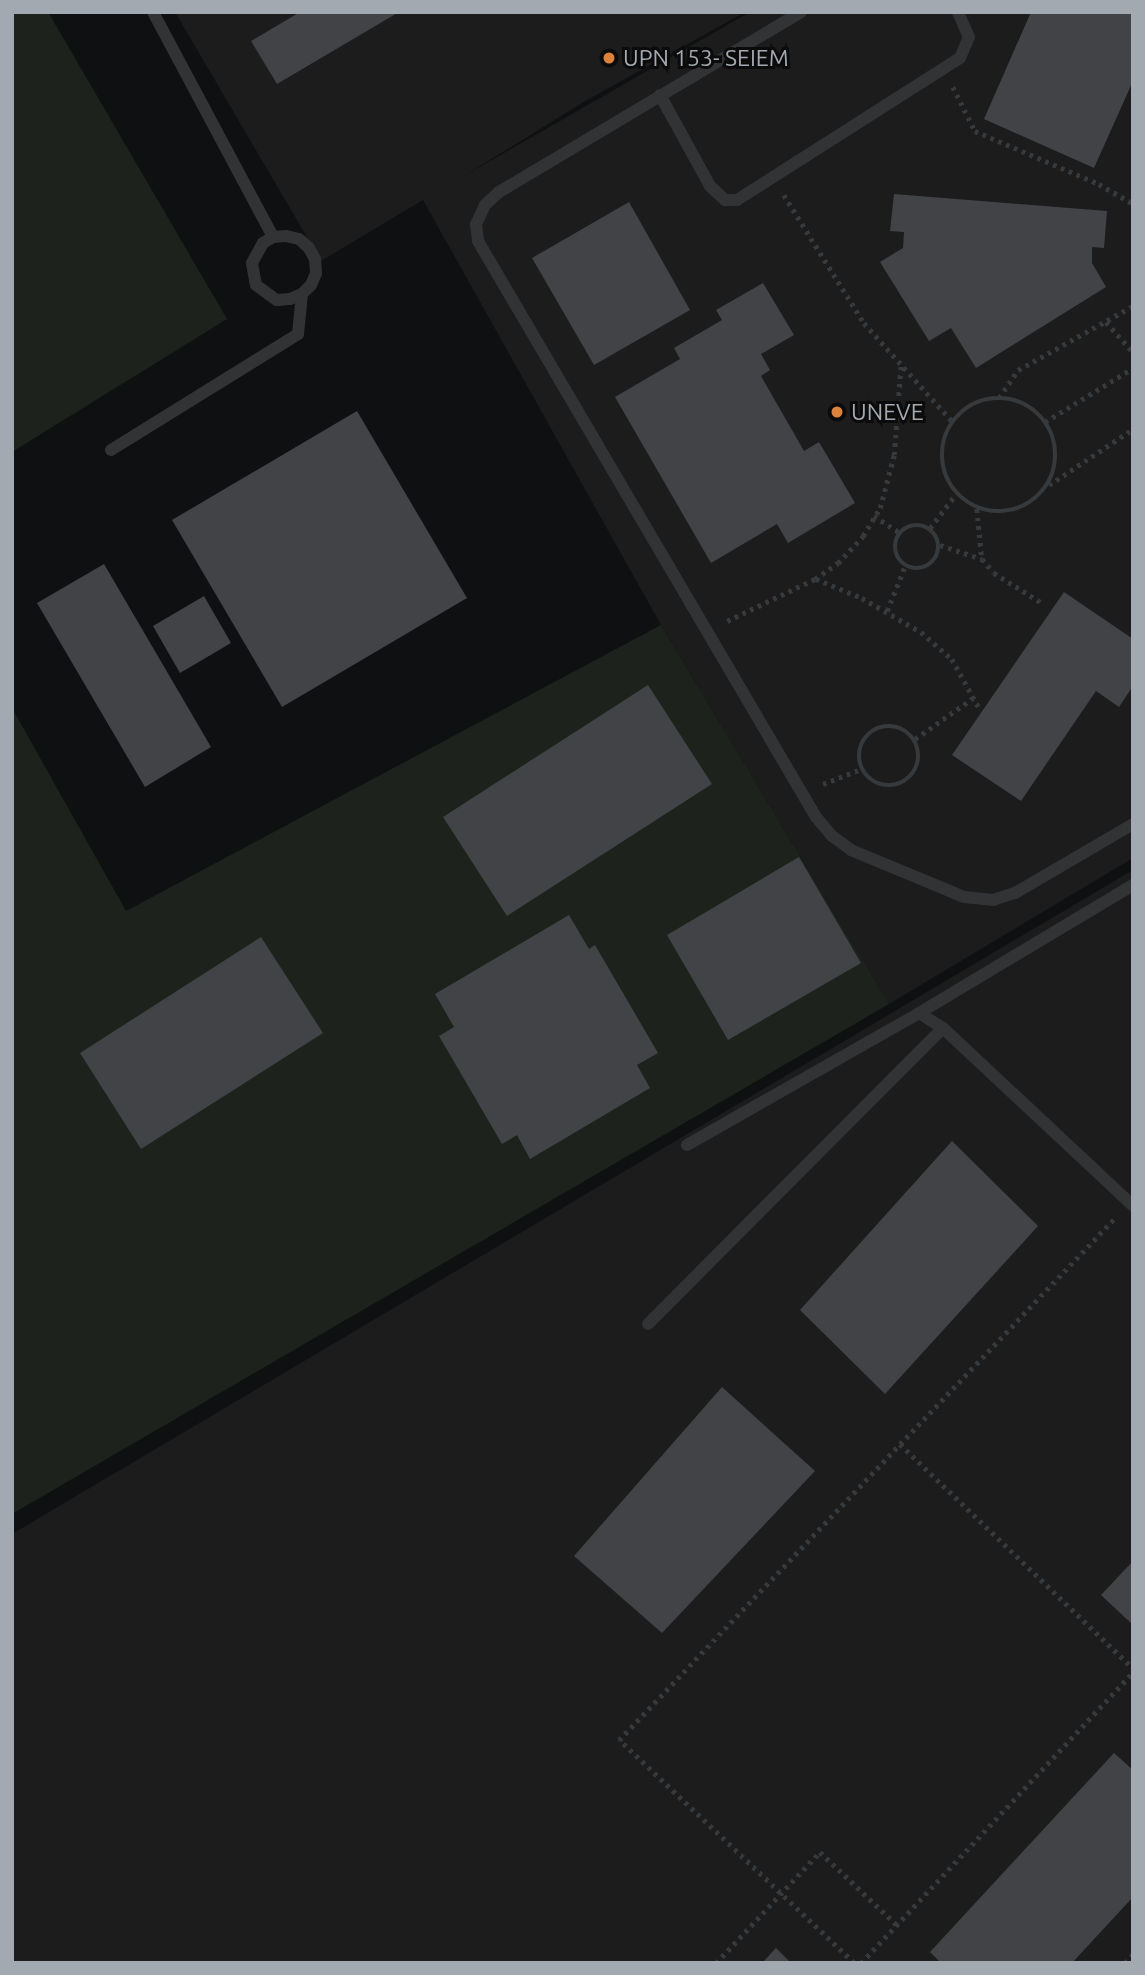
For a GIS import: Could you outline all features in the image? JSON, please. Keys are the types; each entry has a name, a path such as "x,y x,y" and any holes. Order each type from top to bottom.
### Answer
{"lane":[{"path":"153,12 273,237"},
{"path":"801,12 499,192 485,205 476,224 478,241 824,827 850,850 964,897 993,900 1015,893 1133,824"},
{"path":"660,95 717,194 725,200 737,200 960,58 968,47 967,28 958,12"},
{"path":"273,237 299,239 309,248 315,259 312,285 302,294 277,300 256,285 252,263 256,252 273,237"},
{"path":"111,450 298,334 302,294"},
{"path":"687,1145 919,1013 1133,885"},
{"path":"919,1013 943,1028 1131,1205"},
{"path":"648,1324 943,1028"}],"path":[{"path":"944,70 975,131 1100,184 1133,204"},
{"path":"774,177 864,323 953,421"},
{"path":"999,398 1018,370 1133,306"},
{"path":"1106,322 1133,352"},
{"path":"708,632 744,610 816,579 838,564 863,536 880,508 894,454 901,363"},
{"path":"1045,422 1133,368"},
{"path":"1047,486 1056,463 1054,439 1045,422 1022,402 999,398 973,404 953,421 942,445 943,471 956,494 977,509 1003,513 1028,505 1047,486 1133,429"},
{"path":"930,528 956,494"},
{"path":"977,509 982,559"},
{"path":"874,516 900,533"},
{"path":"940,545 933,563 925,569 915,570 905,566 895,551 900,533 908,526 930,528 940,545 982,559 994,573 1042,603"},
{"path":"887,611 905,566"},
{"path":"816,579 887,611 921,632 952,659 979,708"},
{"path":"915,739 973,698"},
{"path":"890,725 904,729 915,739 920,753 918,767 909,779 897,786 882,786 869,780 861,769 858,754 863,739 875,729 890,725"},
{"path":"803,793 861,769"},
{"path":"854,1963 620,1740 1131,1205"},
{"path":"861,1963 1133,1670 900,1444"},
{"path":"716,1963 820,1852 897,1925"},
{"path":"1125,1963 1133,1954"}],"shaded area":[{"path":"12,12 48,12 227,319 12,452"},
{"name":"UNEVE","path":"175,12 745,12 582,103 462,177 750,12 1133,12 1133,858 889,1004 661,625 423,200 321,261"},
{"path":"661,625 889,1004 12,1514 12,708 126,911"},
{"path":"1133,870 1133,1963 12,1963 12,1534"}],"building":[{"path":"300,12 399,12 277,84 251,41"},
{"path":"1031,12 1133,12 1133,81 1094,168 984,119"},
{"path":"894,194 1107,211 1104,248 1092,247 1092,263 1106,287 976,368 951,328 929,341 880,262 903,248 904,232 890,231"},
{"path":"629,202 690,310 594,365 532,258"},
{"path":"763,283 794,335 761,354 770,370 761,376 804,451 819,442 855,503 788,543 777,524 711,563 615,397 680,359 674,348 722,320 716,310"},
{"path":"357,411 467,598 282,707 172,520"},
{"path":"104,564 211,747 145,787 37,603"},
{"path":"1064,592 1133,639 1133,686 1119,707 1096,691 1021,801 952,755"},
{"path":"204,596 231,643 180,673 153,626"},
{"path":"648,685 712,784 507,916 443,817"},
{"path":"799,857 861,963 728,1040 667,935"},
{"path":"569,915 589,949 595,945 658,1053 637,1065 650,1088 530,1159 517,1135 502,1144 439,1036 454,1027 435,994"},
{"path":"261,937 323,1033 141,1149 80,1053"},
{"path":"952,1141 1038,1226 885,1394 800,1310"},
{"path":"722,1387 815,1471 662,1633 574,1556"},
{"path":"1133,1561 1133,1625 1101,1595"},
{"path":"1114,1753 1133,1770 1133,1897 1072,1963 941,1963 930,1952"},
{"path":"776,1948 791,1963 762,1963"}],"place":[{"name":"UPN 153- SEIEM","path":"609,58"},
{"name":"UNEVE","path":"837,412"}]}
